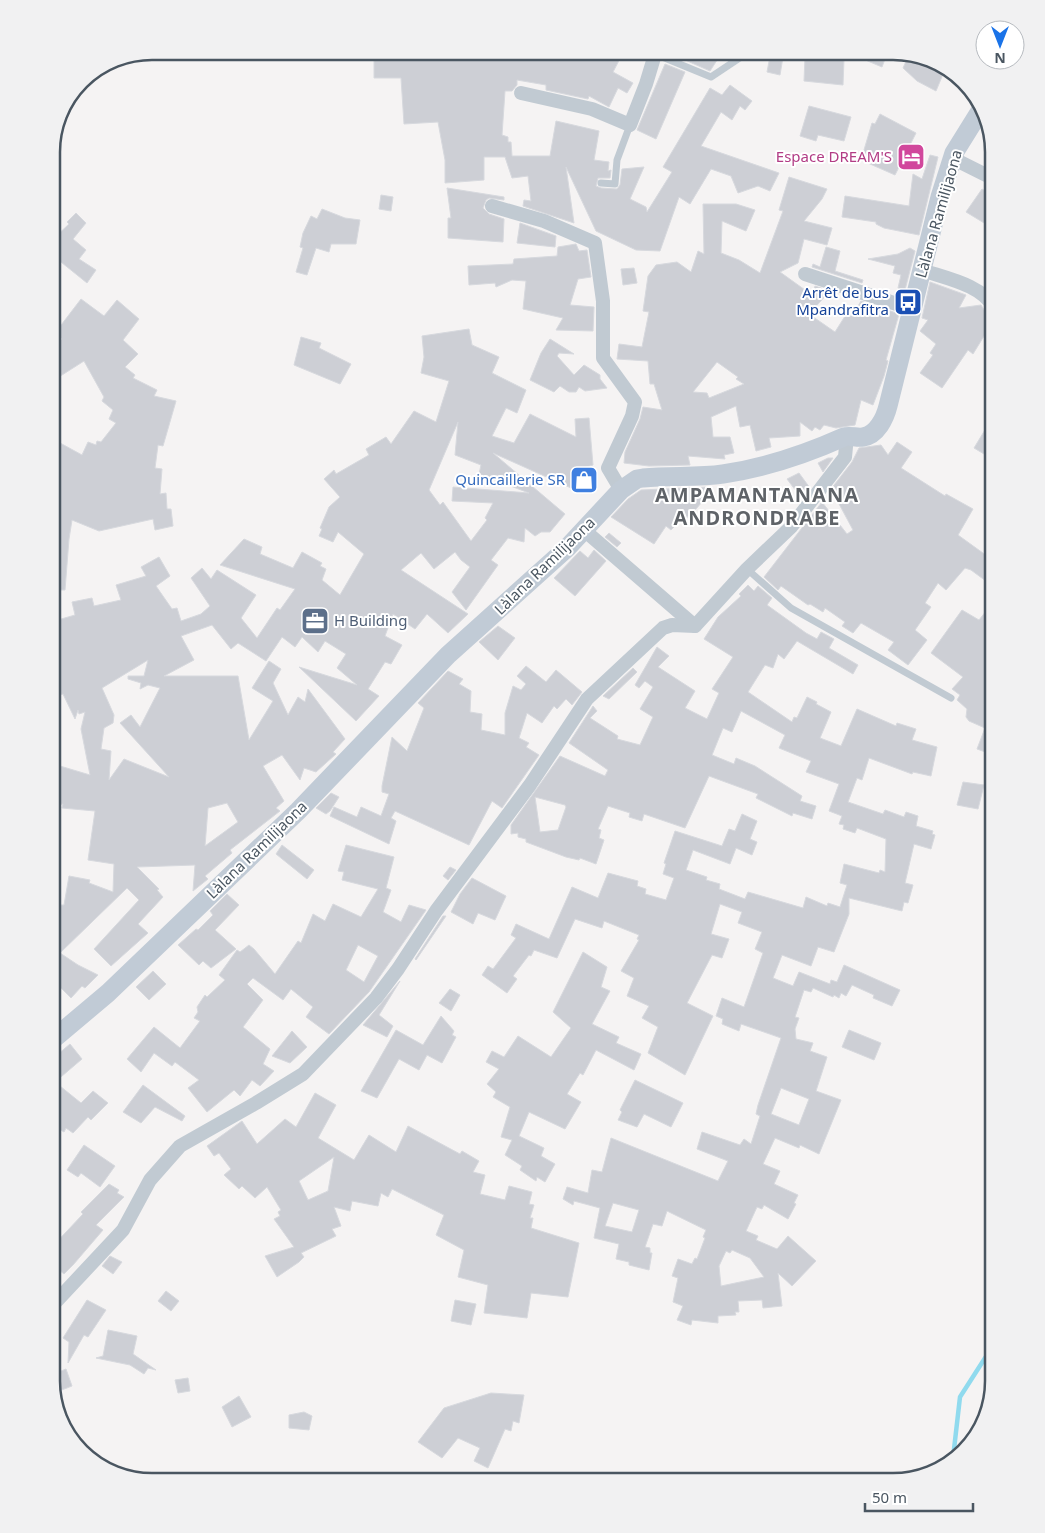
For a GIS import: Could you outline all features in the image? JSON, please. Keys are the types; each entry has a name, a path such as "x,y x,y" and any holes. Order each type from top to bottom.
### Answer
{"street":[{"path":"520,93 592,109 630,125 646,84 653,60"},
{"name":"Làlana Ramilijaona","path":"60,1034 108,993 284,825 448,655 568,548 621,490 637,479 723,474 817,450 847,436 863,437 870,434 885,416 952,158 977,115"},
{"path":"952,158 985,175"},
{"path":"492,206 544,221 596,243 603,301 603,358 635,402 632,416 608,468 621,490"},
{"path":"922,270 965,285 985,297"},
{"path":"805,274 912,309"},
{"path":"695,626 747,569 791,527 845,457 847,436"},
{"path":"584,530 695,626"},
{"path":"60,1298 123,1230 150,1180 180,1146 303,1074 376,998 398,969 436,911 530,785 587,699 663,628 672,625 695,626"}],"lane":[{"path":"673,60 711,77 736,60"},
{"path":"601,183 615,184 617,160 630,125"},
{"path":"747,569 791,608 951,698"}],"building":[{"path":"374,60 619,60 613,72 633,83 627,93 618,88 609,107 589,96 588,99 546,90 546,85 517,80 517,85 512,91 505,91 502,135 508,137 508,142 511,142 512,156 550,156 556,121 599,131 594,160 609,162 608,171 611,170 610,178 598,178 596,186 617,189 620,185 622,169 644,167 630,199 646,207 647,212 672,172 663,167 710,88 722,95 730,85 752,101 745,110 740,106 732,120 721,112 701,146 779,173 770,191 758,186 738,193 731,176 711,169 690,204 679,197 660,251 636,250 596,231 566,167 574,223 523,206 524,200 531,201 528,176 512,178 505,157 484,157 484,180 445,183 445,160 438,122 404,124 401,78 374,78"},
{"path":"685,60 717,60 710,71"},
{"path":"769,60 782,60 780,75 767,72"},
{"path":"805,60 844,60 843,85 804,81"},
{"path":"865,60 885,60 882,67"},
{"path":"906,61 911,62 943,75 936,91 917,81 903,68"},
{"path":"665,64 685,72 656,139 637,130"},
{"path":"809,106 851,117 844,141 818,135 816,141 800,136"},
{"path":"880,114 916,133 895,175 861,160 872,123 875,124"},
{"path":"930,155 938,157 919,235 884,228 876,224 876,222 842,217 845,196 909,206 913,174 922,179"},
{"path":"789,177 827,189 822,199 804,221 832,228 827,245 804,239 798,263 780,272 812,295 815,286 830,291 809,314 835,332 847,313 852,316 861,301 899,314 886,360 888,361 884,376 873,405 861,400 855,425 836,428 824,425 820,430 815,427 812,431 800,422 800,436 769,438 771,447 756,451 750,425 740,427 736,406 711,417 713,437 730,437 734,453 724,455 725,459 688,456 690,465 649,466 624,463 625,452 640,419 643,407 662,410 654,384 650,384 648,361 617,359 619,344 642,347 649,312 643,311 648,276 656,265 677,262 691,272 698,251 704,254 703,204 736,204 755,210 746,231 722,221 721,253 739,260 760,273 783,211 779,210","holes":["717,362 738,377 736,379 744,384 709,398 707,393 693,392"]},
{"path":"447,188 504,197 504,200 489,198 486,200 483,208 489,214 504,219 503,242 448,238 448,218 451,218"},
{"path":"982,189 985,191 985,224 966,212"},
{"path":"381,195 393,197 391,211 379,209"},
{"path":"322,209 345,218 360,220 356,244 331,244 329,252 316,248 307,275 296,272 303,248 300,247 303,233 311,216 317,219"},
{"path":"76,213 86,223 73,239 86,250 79,259 96,270 87,283 60,261 60,232 69,224 67,222"},
{"path":"520,223 556,236 555,247 517,243"},
{"path":"576,244 579,251 587,250 591,277 578,279 570,305 594,307 593,331 556,330 563,318 523,309 526,281 512,280 496,287 495,283 469,285 468,266 513,264 514,259 557,256 558,247"},
{"path":"826,247 840,251 835,271 863,280 862,283 812,267 813,264 820,267"},
{"path":"910,248 915,251 905,290 898,288 901,275 893,273 895,266 868,259 898,254"},
{"path":"634,268 637,283 623,285 621,269"},
{"path":"930,282 966,295 959,308 981,305 985,312 985,334 973,354 968,350 942,388 920,373 933,355 930,353 936,344 920,331 928,320 922,318"},
{"path":"81,299 104,316 117,300 139,319 123,340 138,354 125,367 135,375 133,378 157,390 154,396 176,401 163,446 158,445 155,468 162,469 160,494 166,493 167,509 171,509 173,526 155,530 153,519 99,531 72,520 65,590 60,590 60,443 82,455 88,442 96,445 97,441 101,442 116,423 109,419 113,410 102,401 104,397 84,361 60,376 60,340 62,339 60,337 60,326"},
{"path":"469,329 472,345 499,357 492,373 526,390 517,413 506,408 492,436 514,443 530,414 576,437 575,419 589,418 593,465 570,472 578,476 571,488 493,453 565,514 550,532 541,532 535,536 525,528 524,542 508,538 491,560 498,565 466,610 452,592 470,567 455,552 434,569 421,553 401,570 468,614 448,633 427,614 415,629 393,614 385,636 402,645 391,664 385,662 368,689 379,696 356,721 299,667 357,685 337,668 346,654 325,641 318,652 302,637 295,647 282,637 266,661 238,643 231,649 212,625 181,636 194,660 164,676 238,676 249,740 273,701 252,688 269,661 281,669 273,683 288,715 298,697 305,702 308,689 345,739 333,752 336,754 316,772 304,768 300,780 282,755 263,766 284,801 276,808 280,811 230,850 232,853 205,876 208,879 193,891 195,865 137,867 159,889 157,890 163,897 138,924 148,933 111,966 94,949 139,900 127,888 60,953 60,905 64,905 69,876 90,880 89,883 113,892 114,864 88,860 95,811 62,808 63,804 60,804 60,766 90,775 81,729 85,712 79,714 78,710 75,719 63,694 60,695 60,619 75,615 72,602 92,598 94,606 121,600 116,585 146,576 141,567 159,557 170,576 156,586 172,609 177,608 181,621 201,614 210,606 191,578 202,568 211,579 217,570 256,595 241,618 257,638 277,608 280,610 295,589 220,565 244,539 262,547 260,554 293,568 302,552 322,563 320,566 326,569 322,580 340,595 364,554 338,532 333,542 319,536 322,529 320,528 329,507 340,497 324,479 334,470 336,474 369,455 366,449 386,437 391,444 414,411 436,422 449,381 421,373 424,357 422,336","holes":["458,422 455,455 481,465 479,474 529,493 453,487 452,501 493,503 485,518 487,520 471,541 443,502 440,505 429,490","148,660 144,676 128,676 128,679 141,683 140,689 148,685 160,688 140,727 131,715 120,723 169,777 124,759 109,780 111,751 101,749 104,728 113,723 114,715 102,688","227,803 238,822 205,846 208,808"]},
{"path":"301,337 321,343 319,348 351,364 340,384 294,365"},
{"path":"550,339 574,354 559,353 557,356 574,375 584,365 600,375 600,379 607,388 585,391 579,387 576,392 569,392 560,386 554,392 530,380 541,353"},
{"path":"985,430 985,455 974,448"},
{"path":"897,442 912,452 901,468 945,496 946,494 973,509 958,535 985,554 985,580 965,568 946,590 938,583 925,603 931,607 915,630 927,640 908,665 888,650 894,642 861,623 853,633 842,626 845,622 825,608 823,612 810,604 808,605 781,586 778,590 764,577 822,502 847,534 853,530 831,489 852,462 859,448 881,445 888,455"},
{"path":"828,458 833,458 823,472 818,463"},
{"path":"799,473 810,488 802,499 787,479"},
{"path":"708,487 712,495 704,504 702,502 690,516 685,520 683,518 671,530 666,526 654,544 611,517 628,499 641,490"},
{"path":"609,533 621,543 617,547 605,537"},
{"path":"594,550 606,561 575,596 554,578 580,551 588,558"},
{"path":"748,585 754,591 758,586 772,598 767,605 817,639 821,632 834,639 829,648 858,665 853,674 797,641 784,659 778,654 773,668 765,665 748,692 792,722 794,717 797,718 807,697 817,702 816,704 831,712 820,738 841,746 857,709 896,726 897,723 916,729 912,740 937,747 931,776 913,772 912,774 869,758 862,780 857,778 848,802 883,814 885,810 904,817 906,812 918,816 916,826 933,831 932,834 935,835 931,849 914,844 905,883 913,885 908,903 904,902 902,911 849,898 849,914 834,952 818,947 811,966 782,955 773,978 793,986 799,972 830,984 831,980 837,982 844,965 900,990 892,1006 873,998 874,995 852,985 846,996 841,993 839,998 813,988 811,992 804,990 795,1017 799,1018 795,1029 796,1039 813,1043 810,1051 827,1057 816,1091 841,1100 819,1154 800,1145 799,1148 775,1138 763,1164 780,1171 774,1184 798,1195 794,1203 796,1204 788,1219 764,1205 762,1209 757,1207 746,1231 758,1236 756,1240 777,1249 788,1236 816,1261 792,1286 778,1273 782,1306 763,1308 762,1300 738,1301 739,1312 735,1312 736,1315 718,1316 718,1323 692,1320 691,1325 677,1320 683,1306 673,1302 678,1278 672,1276 678,1259 692,1264 695,1258 697,1259 706,1230 667,1211 662,1226 653,1224 645,1247 650,1248 650,1253 652,1253 649,1270 629,1265 629,1262 616,1259 619,1244 594,1238 600,1208 574,1201 573,1205 563,1199 567,1187 588,1193 592,1170 602,1172 611,1138 718,1181 728,1161 697,1149 702,1132 740,1145 744,1139 751,1144 760,1116 756,1114 758,1105 781,1038 741,1024 739,1031 722,1024 723,1019 716,1016 722,998 744,1007 763,953 755,949 762,932 738,923 742,912 720,904 711,934 729,939 722,958 712,955 687,1003 713,1016 685,1075 648,1053 658,1027 642,1018 649,1006 627,996 634,978 621,971 639,940 637,939 639,935 604,921 602,928 575,919 557,958 534,950 513,976 517,979 507,993 482,975 488,966 493,969 516,938 511,935 516,924 549,939 572,887 598,898 608,873 638,881 637,886 646,889 645,894 666,900 674,878 663,874 666,864 664,863 675,831 722,846 729,829 735,831 742,814 757,821 750,839 757,842 752,855 736,848 730,864 693,850 686,870 707,877 706,880 720,884 719,889 745,899 748,892 803,908 806,897 827,906 828,903 840,907 847,885 840,883 844,864 879,873 880,870 885,872 886,839 857,828 855,833 843,829 844,825 839,824 842,816 829,811 839,784 806,772 811,761 779,748 785,735 741,711 732,732 723,728 712,755 734,764 736,758 755,766 802,796 800,801 816,806 812,819 793,813 792,816 756,798 758,794 709,776 685,828 644,814 642,821 629,817 630,813 608,806 598,829 601,830 599,838 604,840 596,864 580,858 579,860 566,857 526,842 526,839 518,837 518,833 511,834 511,825 560,756 605,776 608,770 569,743 593,706 597,711 590,718 618,736 617,739 640,745 653,717 640,709 653,687 645,681 639,688 635,685 657,647 669,656 658,667 695,691 685,708 707,719 719,693 712,689 733,657 704,639 718,617 741,596 739,594","holes":["535,797 565,805 566,807 558,830 540,832","781,1088 809,1099 799,1125 771,1114","613,1203 639,1210 632,1232 605,1226","732,1250 750,1258 764,1277 721,1286 719,1266 726,1251 730,1253"]},
{"path":"962,610 979,620 985,612 985,728 969,721 966,717 967,709 957,700 960,695 952,689 963,677 931,653"},
{"path":"498,626 515,638 498,660 479,642"},
{"path":"526,666 546,682 556,670 582,692 572,705 566,699 557,709 554,706 542,723 527,713 519,738 529,743 526,747 539,755 502,808 492,801 469,845 395,811 391,818 396,821 389,844 330,816 334,807 357,817 361,807 381,816 389,794 382,792 382,786 392,737 407,751 424,708 418,703 448,671 463,679 459,684 471,691 470,712 482,714 481,730 505,735 505,713 513,686 521,690 526,684 517,676"},
{"path":"633,668 637,672 609,699 603,696"},
{"path":"985,728 985,752 977,749"},
{"path":"963,782 984,785 978,809 957,805"},
{"path":"331,793 339,797 326,814 316,808"},
{"path":"282,845 314,870 307,879 276,854"},
{"path":"346,845 394,857 386,888 391,890 383,912 401,922 409,905 426,910 369,992 329,1034 306,1017 313,1007 291,989 283,1000 253,978 247,984 263,1000 243,1027 270,1049 263,1064 274,1071 260,1086 252,1080 240,1096 234,1090 207,1112 188,1088 199,1080 175,1062 172,1066 154,1053 141,1072 127,1059 154,1027 180,1048 200,1021 194,1018 198,1012 197,1007 205,995 207,997 225,980 219,975 237,950 240,952 249,945 275,974 298,941 301,943 313,914 325,921 333,904 361,917 378,889 342,880 344,872 338,871","holes":["358,945 378,956 364,982 346,970"]},
{"path":"450,867 456,870 448,880 443,876"},
{"path":"472,878 506,896 495,920 478,913 473,924 451,912 460,894"},
{"path":"227,894 239,905 215,930 236,949 211,968 203,961 199,965 178,945 196,929 198,930 213,915 210,911"},
{"path":"443,916 446,916 416,960 415,959"},
{"path":"583,952 607,967 601,987 610,991 592,1024 619,1037 616,1043 641,1054 634,1070 596,1050 583,1075 580,1073 567,1094 581,1102 565,1129 529,1112 519,1136 544,1148 541,1156 555,1164 545,1182 537,1177 536,1181 520,1170 522,1166 505,1155 512,1140 501,1137 510,1107 493,1097 496,1092 487,1084 499,1069 486,1062 492,1051 504,1057 518,1036 551,1057 571,1028 553,1012"},
{"path":"60,953 98,975 85,988 82,986 71,998 60,987"},
{"path":"153,971 166,984 149,1000 136,987"},
{"path":"400,981 379,1015 393,1026 387,1037 363,1025"},
{"path":"450,989 460,995 451,1011 439,1003"},
{"path":"441,1016 454,1031 452,1035 456,1037 442,1063 427,1055 419,1070 399,1059 377,1098 361,1091 396,1030 423,1045"},
{"path":"849,1030 881,1043 874,1060 842,1047"},
{"path":"292,1031 307,1047 290,1063 272,1056"},
{"path":"70,1044 82,1059 60,1078 60,1052"},
{"path":"635,1080 683,1103 671,1127 644,1114 637,1127 618,1120 622,1112 620,1110"},
{"path":"143,1085 185,1116 182,1121 155,1107 141,1123 123,1112"},
{"path":"60,1086 81,1103 93,1091 108,1103 91,1120 88,1117 73,1133 66,1128 64,1132 60,1130"},
{"path":"315,1093 336,1105 318,1138 354,1160 369,1135 396,1152 408,1126 460,1154 462,1151 479,1161 473,1172 485,1175 480,1194 505,1200 509,1186 532,1192 529,1204 534,1205 530,1218 533,1218 531,1228 579,1243 568,1297 531,1293 527,1318 484,1313 488,1285 458,1277 464,1250 436,1235 444,1215 392,1189 388,1197 381,1193 378,1206 352,1201 350,1211 334,1207 341,1226 332,1229 336,1236 301,1253 304,1257 299,1262 277,1277 265,1256 294,1247 274,1219 280,1216 278,1212 281,1210 267,1187 255,1198 242,1186 239,1189 224,1175 231,1169 219,1153 214,1156 207,1146 242,1121 257,1144 285,1119 296,1127","holes":["334,1157 328,1191 308,1200 299,1181"]},
{"path":"84,1145 115,1166 100,1187 81,1173 78,1177 67,1170"},
{"path":"109,1184 119,1190 117,1193 124,1197 96,1225 103,1230 64,1274 60,1271 60,1238 83,1214 81,1212"},
{"path":"110,1256 122,1262 113,1274 102,1266"},
{"path":"166,1291 179,1301 171,1311 158,1301"},
{"path":"87,1300 106,1310 88,1337 84,1335 68,1363 69,1342 63,1338"},
{"path":"455,1300 476,1304 471,1325 451,1321"},
{"path":"108,1330 137,1336 133,1354 156,1370 148,1368 144,1374 130,1365 96,1358 103,1356"},
{"path":"66,1369 72,1386 61,1390 60,1380 60,1371"},
{"path":"188,1378 190,1391 178,1393 175,1380"},
{"path":"491,1393 524,1395 519,1423 513,1421 511,1431 505,1429 488,1468 474,1461 480,1448 458,1438 442,1458 418,1442 444,1408"},
{"path":"239,1396 251,1417 232,1427 222,1407"},
{"path":"304,1412 312,1416 309,1430 289,1428 289,1415"}],"waterway":[{"path":"954,1450 960,1397 985,1358"}],"place":[{"name":"Espace DREAM'S","path":"911,157"},
{"name":"Arrêt de bus Mpandrafitra","path":"908,302"},
{"name":"Quincaillerie SR","path":"584,480"},
{"name":"H Building","path":"315,621"}],"district":[{"name":"AMPAMANTANANA ANDRONDRABE","path":"757,506"}]}
